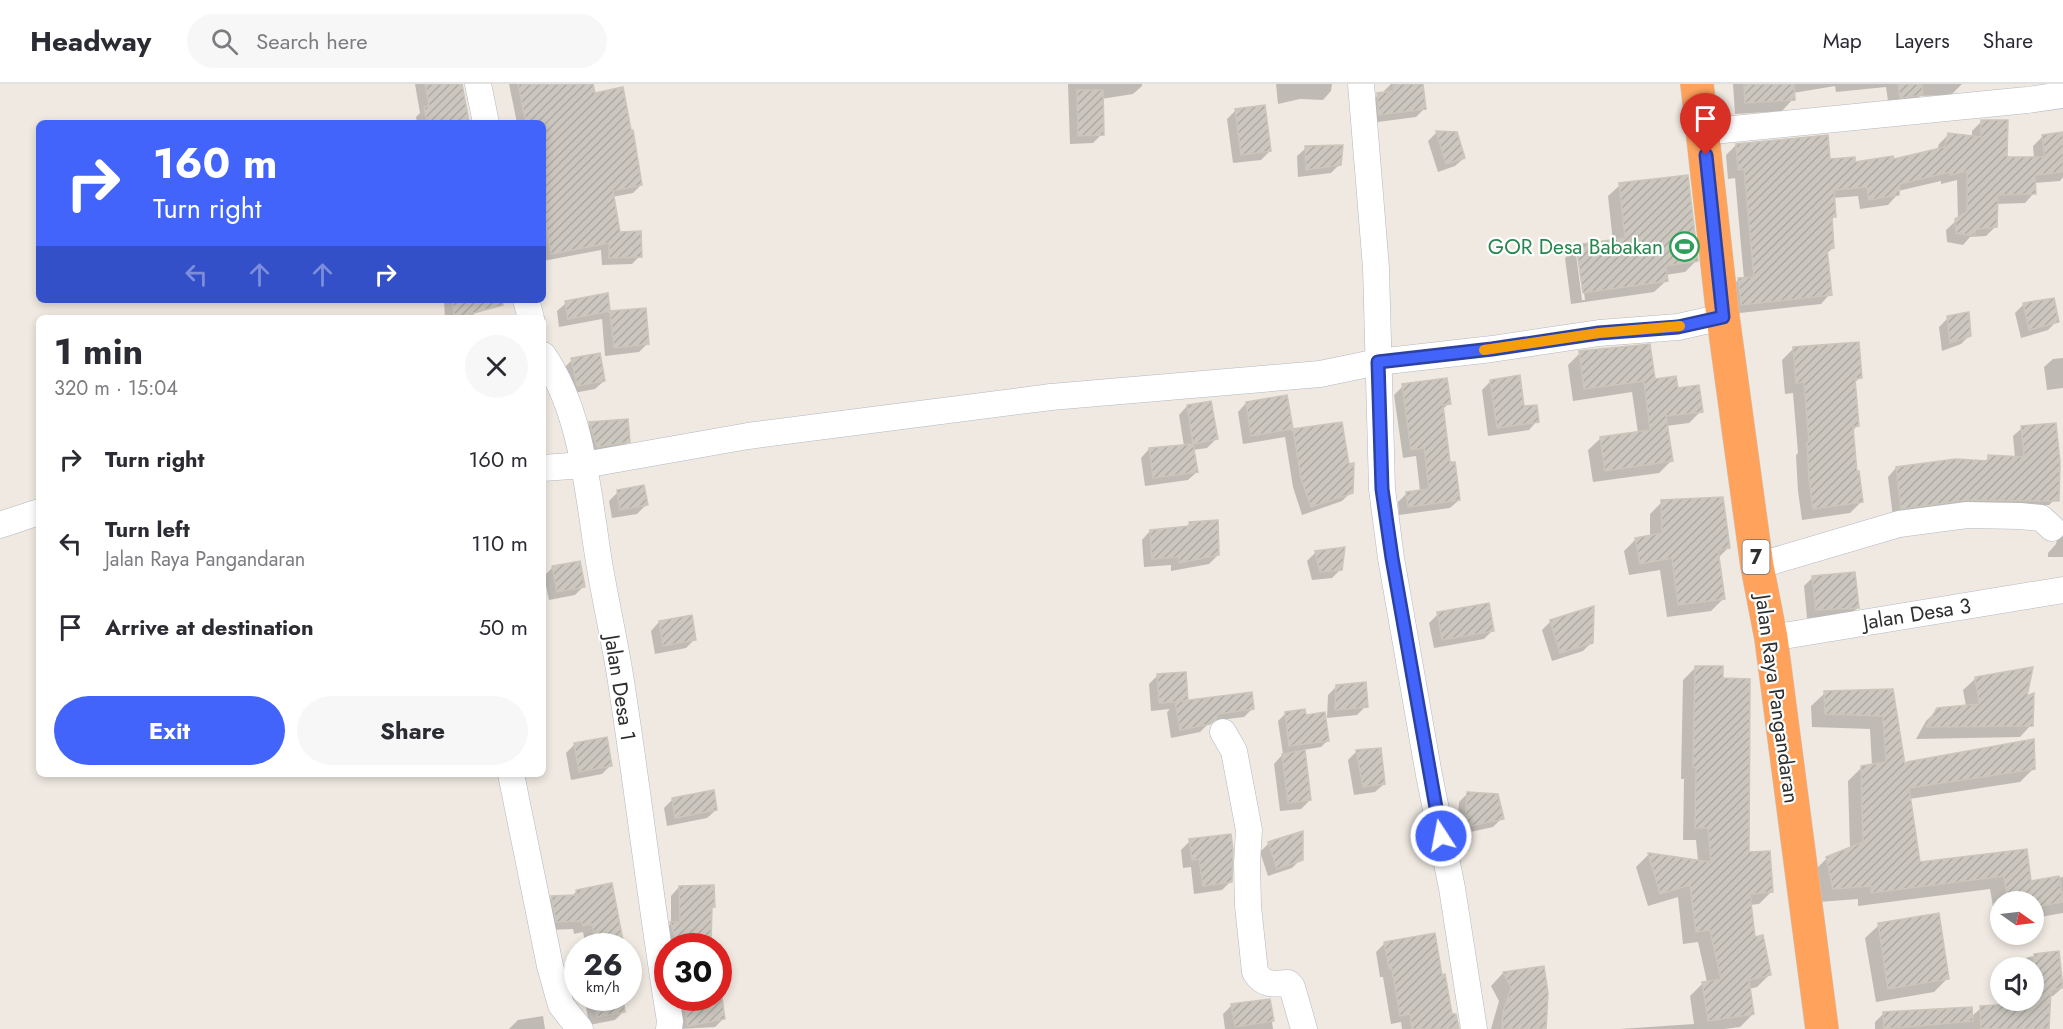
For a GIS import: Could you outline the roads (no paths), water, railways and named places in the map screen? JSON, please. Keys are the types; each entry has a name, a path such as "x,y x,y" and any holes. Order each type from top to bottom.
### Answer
{"highway":[{"name":"Jalan Raya Pangandaran","path":"1697,84 1723,317 1757,566 1771,638 1822,1029"}],"street":[{"path":"478,84 485,120"},
{"path":"1360,84 1376,268 1382,489 1429,775 1454,898 1474,1029"},
{"path":"1703,132 2015,102 2063,95"},
{"path":"546,468 584,465 783,431 1051,397 1320,375 1378,362 1492,349 1599,333 1678,327 1723,317"},
{"name":"Jalan Desa 1","path":"546,359 556,373 571,414 584,465 619,673 670,1021 669,1029"},
{"path":"0,525 36,513"},
{"path":"1757,566 1910,522 1967,515 2020,516 2041,519 2052,528"},
{"name":"Jalan Desa 3","path":"1771,638 2063,590"},
{"path":"1223,732 1234,751 1249,830 1248,906 1255,972 1260,980 1267,984 1288,983 1292,987 1304,1029"},
{"path":"512,777 550,966 561,1005 580,1029"}],"place":[{"name":"GOR Desa Babakan","path":"1684,247"}]}
